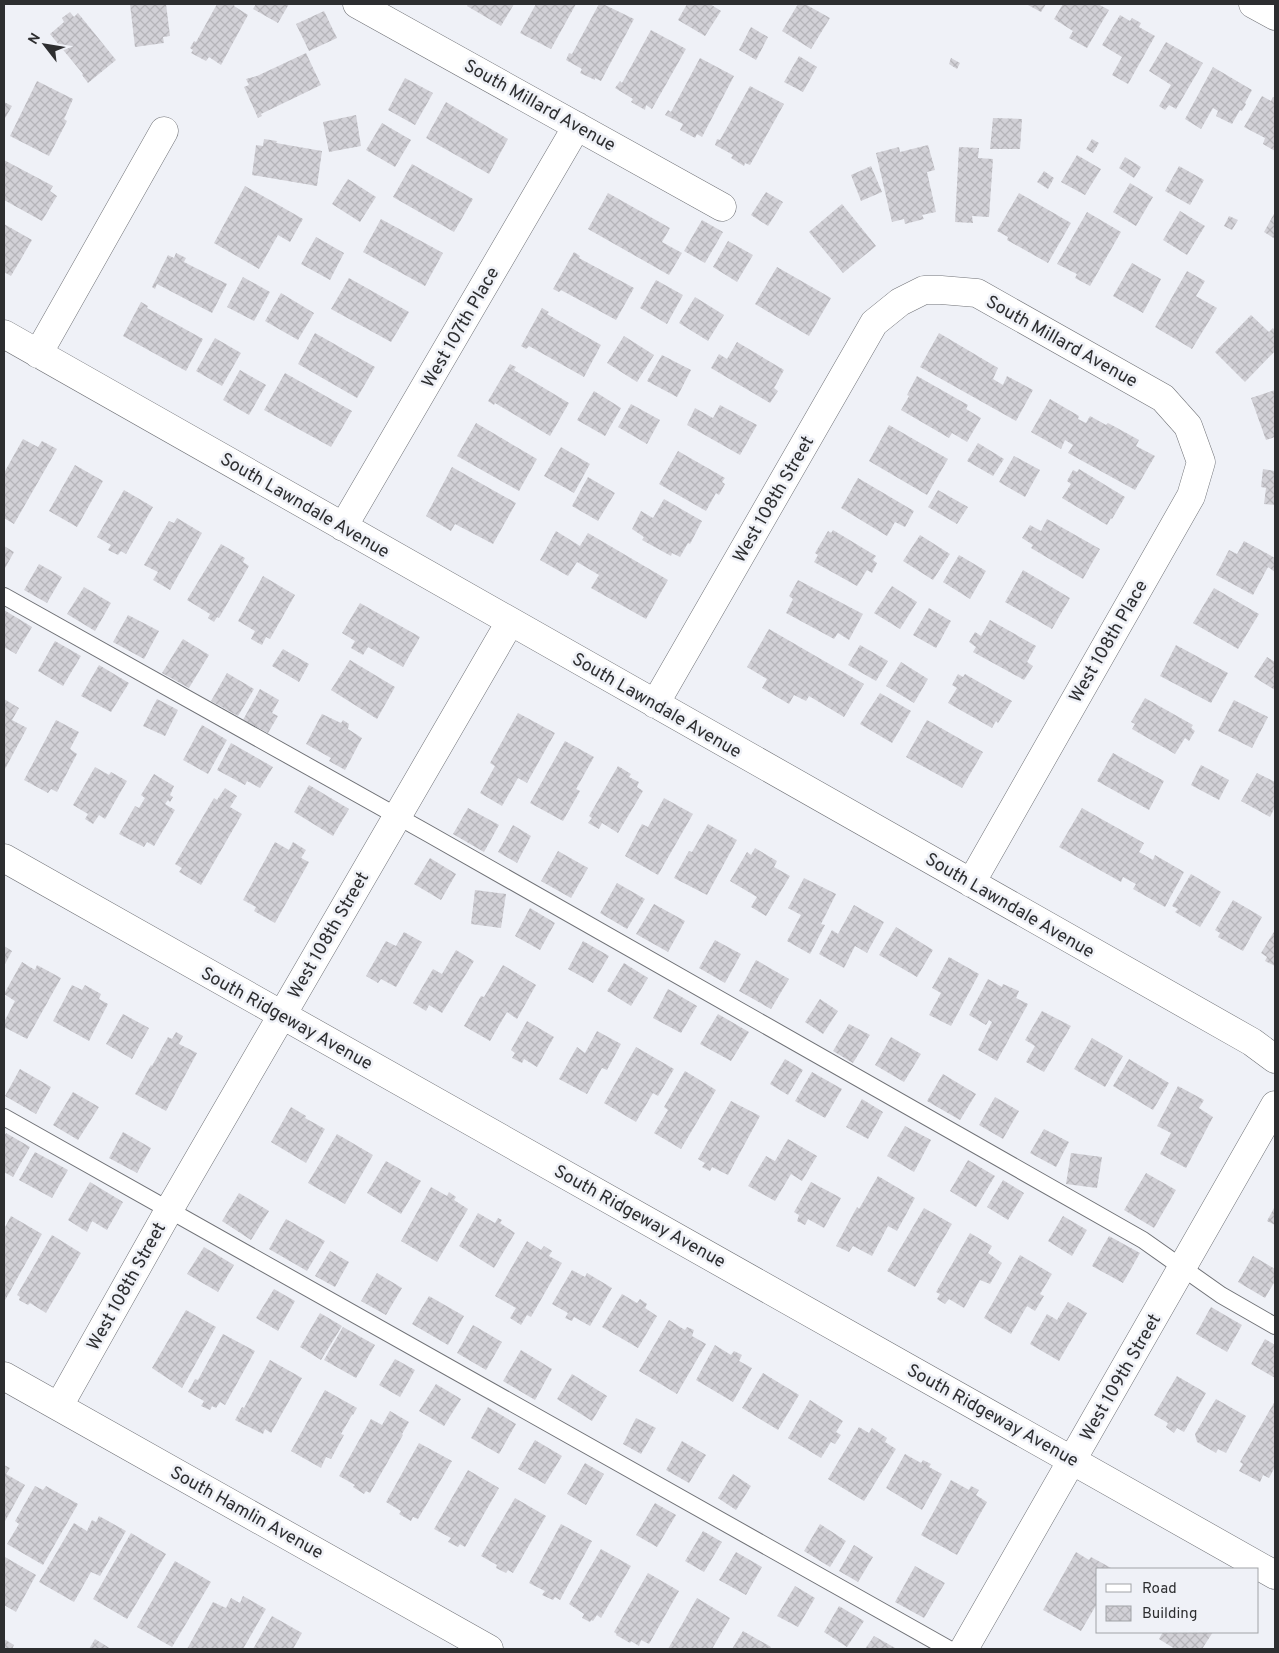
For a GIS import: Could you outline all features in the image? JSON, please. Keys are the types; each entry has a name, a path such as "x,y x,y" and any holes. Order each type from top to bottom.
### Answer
{"street":[{"name":"South Millard Avenue","path":"357,4 722,207"},
{"path":"1253,4 1275,16"},
{"name":"West 107th Place","path":"343,527 577,126"},
{"path":"38,354 164,131"},
{"name":"South Millard Avenue","path":"900,302 924,290 977,293 1163,398"},
{"name":"West 108th Street","path":"655,704 874,323 900,302"},
{"name":"South Lawndale Avenue","path":"4,334 1252,1042 1275,1059"},
{"name":"West 108th Place","path":"971,883 1191,496 1201,462 1188,426 1163,398"},
{"name":"West 108th Street","path":"58,1406 281,1014 510,622"},
{"name":"South Ridgeway Avenue","path":"4,858 1275,1575"},
{"name":"West 109th Street","path":"964,1649 1275,1105"},
{"name":"South Hamlin Avenue","path":"4,1376 489,1649"}],"lane":[{"path":"4,596 1143,1240 1221,1295 1275,1326"},
{"path":"4,1117 949,1649"}],"building":[{"path":"130,4 166,4 170,36 163,37 164,43 135,47"},
{"path":"217,4 235,4 234,6 248,15 221,65 209,57 206,61 191,53 193,50 190,48 194,41 196,42"},
{"path":"256,4 289,4 278,23 253,9"},
{"path":"468,4 514,4 501,26 467,6"},
{"path":"536,4 576,4 551,49 520,33"},
{"path":"599,4 603,4 634,19 601,81 580,73 582,69 566,60 569,53 572,54"},
{"path":"687,4 710,4 721,11 705,36 678,20"},
{"path":"798,4 805,4 830,18 811,49 782,31"},
{"path":"1026,4 1046,4 1041,12"},
{"path":"1063,4 1098,4 1109,10 1087,48 1069,38 1073,31 1054,19"},
{"path":"324,11 337,38 309,51 296,24"},
{"path":"70,12 74,17 78,13 116,60 88,83 83,74 50,34 64,22 62,18"},
{"path":"1120,15 1130,21 1132,18 1141,23 1139,27 1155,36 1128,84 1112,75 1122,57 1102,45"},
{"path":"751,27 768,37 756,60 739,50"},
{"path":"651,30 686,49 652,109 646,105 645,110 631,102 633,99 615,88 620,81 622,83"},
{"path":"1166,42 1203,63 1176,109 1169,105 1165,110 1159,106 1171,85 1149,71"},
{"path":"306,53 321,85 261,114 262,116 258,118 244,87 249,85 246,79 257,76"},
{"path":"799,56 817,67 803,92 784,82"},
{"path":"700,58 734,76 702,137 697,134 695,138 680,130 683,124 665,115 668,110 671,112"},
{"path":"951,58 960,63 957,69 949,64"},
{"path":"1213,67 1252,90 1242,111 1240,110 1232,124 1216,116 1218,111 1213,108 1201,129 1185,119"},
{"path":"405,78 433,93 415,125 388,110"},
{"path":"37,81 73,99 64,119 67,121 49,156 10,136"},
{"path":"750,86 784,104 750,165 745,163 744,166 731,158 733,155 715,145 717,139 720,140"},
{"path":"1262,96 1271,101 1273,97 1275,98 1275,151 1263,144 1265,138 1244,127"},
{"path":"4,102 12,106 4,120"},
{"path":"446,102 508,139 489,174 426,138"},
{"path":"356,115 361,146 329,152 323,122"},
{"path":"993,118 1022,119 1020,149 990,149"},
{"path":"382,123 411,140 395,167 366,150"},
{"path":"264,139 322,151 317,186 252,175 256,145 263,146"},
{"path":"1092,139 1099,143 1093,153 1086,149"},
{"path":"928,145 935,170 927,172 936,212 922,215 924,219 905,224 904,219 892,222 876,153 899,147 900,152"},
{"path":"959,147 979,148 978,158 993,159 989,217 972,216 973,223 955,222"},
{"path":"1077,155 1101,169 1085,195 1061,182"},
{"path":"1125,157 1141,167 1134,178 1119,168"},
{"path":"4,160 53,186 50,191 57,196 42,221 4,200"},
{"path":"412,164 473,199 454,232 393,197"},
{"path":"871,166 882,192 861,201 851,175"},
{"path":"1179,166 1204,180 1190,205 1165,191"},
{"path":"1044,171 1054,178 1048,189 1037,182"},
{"path":"348,179 376,197 360,222 332,204"},
{"path":"1130,183 1153,197 1136,226 1113,212"},
{"path":"245,186 303,219 290,242 278,235 259,269 214,243"},
{"path":"766,192 783,202 768,226 751,215"},
{"path":"608,193 670,228 662,242 682,253 669,275 588,229"},
{"path":"1019,193 1071,223 1048,263 1007,240 1008,237 997,231"},
{"path":"842,204 876,246 843,273 809,232"},
{"path":"1180,211 1205,226 1187,255 1163,240"},
{"path":"1087,212 1121,232 1090,286 1075,278 1077,274 1057,264"},
{"path":"1275,212 1275,239 1264,232"},
{"path":"1229,216 1238,220 1232,230 1224,226"},
{"path":"381,219 443,253 425,286 363,252"},
{"path":"702,220 723,232 705,263 684,251"},
{"path":"4,224 32,240 11,276 4,272"},
{"path":"316,237 344,253 330,280 301,264"},
{"path":"728,241 753,255 737,282 713,267"},
{"path":"574,252 580,256 579,258 634,288 616,320 561,290 559,292 553,289"},
{"path":"176,253 186,258 184,262 227,284 212,313 157,284 155,289 152,287 168,255 174,258"},
{"path":"1132,263 1161,279 1143,313 1113,296"},
{"path":"777,267 831,298 809,336 755,304"},
{"path":"1187,271 1205,281 1196,296 1217,308 1192,349 1155,327"},
{"path":"243,277 270,292 254,321 227,307"},
{"path":"349,278 409,312 391,342 331,309"},
{"path":"656,280 683,295 667,324 640,308"},
{"path":"281,293 314,313 298,340 265,321"},
{"path":"695,297 724,315 708,341 679,323"},
{"path":"141,302 148,306 147,308 203,339 186,371 123,336"},
{"path":"542,308 549,312 547,314 601,345 584,377 529,346 526,349 521,346"},
{"path":"1251,315 1269,332 1273,328 1275,331 1275,351 1245,382 1215,352"},
{"path":"315,333 375,367 357,398 298,364"},
{"path":"939,333 998,368 993,379 1003,385 1007,376 1033,390 1016,421 920,367"},
{"path":"624,336 654,355 637,382 607,363"},
{"path":"215,338 241,353 222,386 196,371"},
{"path":"737,342 784,370 774,388 778,391 770,403 711,368 719,354 727,359"},
{"path":"662,355 691,370 677,397 647,381"},
{"path":"510,364 516,367 514,370 569,403 550,436 495,403 494,405 488,401"},
{"path":"240,370 266,385 249,415 223,400"},
{"path":"285,373 352,411 331,447 264,410"},
{"path":"917,376 968,405 966,409 981,418 967,442 952,433 949,438 901,410"},
{"path":"1275,390 1275,437 1266,440 1251,398"},
{"path":"594,391 621,408 605,436 577,420"},
{"path":"1050,399 1079,416 1078,419 1086,423 1090,416 1106,425 1108,423 1139,440 1136,446 1155,456 1135,490 1068,453 1073,445 1065,440 1061,449 1031,432"},
{"path":"631,404 660,420 647,444 618,427"},
{"path":"720,405 757,425 740,455 687,425 695,408 713,418"},
{"path":"476,423 537,459 519,491 457,456"},
{"path":"889,425 948,459 927,495 869,461"},
{"path":"23,439 38,447 42,441 57,449 14,524 4,518 4,473"},
{"path":"978,443 1004,459 993,476 967,461"},
{"path":"561,447 590,464 574,493 544,476"},
{"path":"678,451 725,478 722,482 725,484 719,495 716,493 706,511 659,484"},
{"path":"1014,456 1040,470 1025,497 999,482"},
{"path":"75,465 103,481 77,527 49,511"},
{"path":"452,467 516,503 493,544 455,524 451,531 426,516"},
{"path":"1079,469 1125,497 1107,525 1062,498 1071,484 1067,481 1073,470 1077,472"},
{"path":"1263,469 1275,471 1275,505 1264,504 1266,488 1261,487"},
{"path":"588,477 615,493 598,521 572,506"},
{"path":"858,478 914,511 905,527 895,522 887,536 841,508"},
{"path":"124,490 153,507 126,554 121,551 118,555 108,550 111,545 97,537"},
{"path":"938,490 968,507 957,524 928,507"},
{"path":"664,499 702,521 690,544 688,543 680,557 672,553 671,556 642,540 644,537 632,529 641,511 653,518"},
{"path":"177,518 202,533 170,590 153,580 158,572 144,565 169,521 174,523"},
{"path":"1047,519 1100,549 1083,579 1031,548 1033,545 1022,538 1030,525 1041,531"},
{"path":"833,530 876,556 873,560 877,563 872,573 867,570 857,586 814,562 818,555 815,553 828,531 831,533"},
{"path":"556,531 580,546 588,533 668,580 646,619 591,588 599,575 577,562 568,576 540,560"},
{"path":"920,535 950,554 933,580 903,561"},
{"path":"1244,541 1275,558 1275,572 1268,567 1253,595 1216,575 1229,550 1237,554"},
{"path":"221,544 245,558 243,562 249,566 219,618 217,617 214,622 208,618 210,614 187,600"},
{"path":"4,546 14,552 4,570"},
{"path":"959,555 986,571 970,599 943,582"},
{"path":"39,564 62,577 47,603 24,590"},
{"path":"1023,570 1070,598 1052,629 1005,602"},
{"path":"263,576 295,595 270,639 266,637 262,645 251,639 255,631 238,621"},
{"path":"798,580 863,614 849,640 838,633 834,639 786,613 793,599 789,596"},
{"path":"892,586 917,602 900,629 874,613"},
{"path":"84,587 111,603 95,631 67,614"},
{"path":"1214,588 1259,614 1238,649 1193,623"},
{"path":"360,603 420,637 403,667 368,647 363,655 351,648 355,641 342,633"},
{"path":"929,608 951,621 936,648 913,635"},
{"path":"4,610 32,627 16,654 4,647"},
{"path":"128,615 159,631 144,659 113,642"},
{"path":"990,620 1036,646 1027,662 1033,666 1024,680 973,652 976,647 969,642 975,632 981,636"},
{"path":"769,629 864,684 844,717 809,696 806,701 794,695 789,704 762,688 767,679 747,667"},
{"path":"183,639 209,655 189,688 162,673"},
{"path":"55,641 81,656 63,686 38,671"},
{"path":"860,645 888,661 876,681 848,665"},
{"path":"1176,645 1228,673 1211,703 1160,676"},
{"path":"283,649 309,664 299,682 272,666"},
{"path":"1267,657 1275,662 1275,690 1254,677"},
{"path":"350,660 395,687 377,719 331,690"},
{"path":"901,662 928,679 914,703 886,686"},
{"path":"99,665 129,683 111,712 81,696"},
{"path":"227,673 254,689 238,716 211,701"},
{"path":"958,674 963,677 965,674 1012,701 998,723 996,721 992,728 948,703 957,688 952,685"},
{"path":"260,689 279,700 272,713 278,716 268,733 243,720"},
{"path":"880,693 911,711 892,743 860,724"},
{"path":"1145,698 1193,725 1191,728 1195,731 1189,741 1185,738 1175,754 1132,729 1135,724 1131,722"},
{"path":"4,699 19,708 12,720 27,728 5,769 4,768"},
{"path":"157,699 178,710 165,736 143,726"},
{"path":"1234,700 1268,717 1252,748 1218,731"},
{"path":"518,713 555,733 527,783 518,778 502,806 480,793 495,766 490,763"},
{"path":"322,714 341,723 343,720 349,724 348,729 362,738 345,770 329,761 331,758 306,744"},
{"path":"56,720 79,732 70,749 77,754 57,792 51,789 48,793 24,780"},
{"path":"927,720 983,752 962,788 906,757"},
{"path":"202,725 227,740 208,774 183,760"},
{"path":"565,741 594,757 576,789 580,791 563,821 530,803"},
{"path":"231,743 273,767 260,788 247,781 245,785 217,770"},
{"path":"1113,753 1164,781 1149,810 1097,781"},
{"path":"1201,765 1229,780 1219,800 1191,785"},
{"path":"618,766 631,774 629,777 639,782 637,787 643,791 618,833 602,823 599,829 588,823 592,818 589,816"},
{"path":"95,767 109,775 111,772 127,781 105,819 99,815 93,824 85,819 88,814 73,805"},
{"path":"1257,773 1275,782 1275,807 1270,817 1241,801"},
{"path":"154,774 174,786 170,795 173,797 170,802 168,800 165,804 175,810 154,846 147,842 144,847 119,834 135,806 139,808 145,798 141,795"},
{"path":"309,785 349,809 333,836 294,812"},
{"path":"225,788 237,796 230,807 242,814 201,885 179,872 182,868 175,864 214,798 217,800"},
{"path":"664,798 693,814 658,875 625,856 642,824 648,827"},
{"path":"468,808 499,825 484,852 453,834"},
{"path":"1082,808 1144,843 1139,852 1153,860 1155,855 1184,872 1165,907 1133,889 1136,884 1123,877 1121,882 1059,847"},
{"path":"708,824 737,840 707,895 674,878 689,851 692,852"},
{"path":"513,825 531,836 517,863 498,852"},
{"path":"275,842 289,850 293,842 306,850 301,858 309,862 275,923 254,911 256,907 243,900"},
{"path":"755,848 777,861 774,867 790,876 766,916 751,907 757,897 730,881 747,852 751,855"},
{"path":"558,851 588,868 571,898 541,881"},
{"path":"430,858 456,874 441,900 414,884"},
{"path":"1191,874 1221,892 1200,927 1175,912 1178,909 1172,906"},
{"path":"804,878 836,894 821,924 825,925 810,954 787,941 801,915 788,908"},
{"path":"617,883 645,899 627,929 600,913"},
{"path":"475,890 506,894 501,928 471,924"},
{"path":"1233,900 1262,917 1243,951 1218,937 1220,933 1215,930"},
{"path":"654,904 685,921 668,952 636,934"},
{"path":"854,905 884,922 867,953 855,946 844,968 819,954 832,930 838,934"},
{"path":"530,908 555,923 540,950 515,936"},
{"path":"896,927 933,950 917,977 879,955"},
{"path":"1275,930 1275,966 1265,961 1267,957 1261,953"},
{"path":"404,932 422,942 396,987 381,979 378,983 366,976 386,941 396,946"},
{"path":"715,940 741,954 725,983 699,968"},
{"path":"583,941 609,956 593,983 568,969"},
{"path":"4,946 12,951 4,966"},
{"path":"456,950 474,961 442,1013 429,1005 426,1011 413,1003 433,969 442,974"},
{"path":"949,957 979,974 951,1026 929,1015 941,993 932,988"},
{"path":"756,960 789,979 771,1009 739,991"},
{"path":"22,962 35,970 37,965 61,978 27,1039 4,1027 4,1022 15,1001 4,994"},
{"path":"624,963 648,978 631,1006 607,991"},
{"path":"503,965 536,985 517,1019 507,1012 490,1041 464,1026 481,996 484,997"},
{"path":"988,979 1002,987 1003,984 1019,991 1016,998 1028,1004 997,1061 978,1050 992,1022 989,1020 986,1025 969,1015"},
{"path":"72,985 82,990 85,985 101,994 99,999 108,1004 89,1041 53,1021"},
{"path":"668,989 697,1006 681,1033 653,1018"},
{"path":"820,999 838,1011 823,1034 805,1022"},
{"path":"1042,1011 1071,1026 1044,1072 1026,1062 1035,1046 1025,1040"},
{"path":"123,1014 149,1028 132,1059 106,1044"},
{"path":"718,1014 749,1032 731,1061 700,1044"},
{"path":"527,1021 554,1037 537,1067 524,1059 522,1063 512,1058 515,1053 511,1050"},
{"path":"849,1024 870,1035 853,1063 833,1051"},
{"path":"597,1031 621,1044 607,1070 602,1068 587,1094 559,1079 577,1047 585,1053"},
{"path":"176,1032 183,1036 179,1044 197,1053 166,1111 135,1094 168,1037 172,1039"},
{"path":"891,1037 921,1054 904,1082 875,1065"},
{"path":"1092,1038 1123,1056 1105,1087 1074,1069"},
{"path":"636,1047 674,1069 658,1096 653,1093 636,1122 604,1103"},
{"path":"785,1059 803,1070 788,1095 770,1084"},
{"path":"1129,1059 1169,1083 1153,1110 1113,1086"},
{"path":"20,1069 51,1087 36,1114 5,1096"},
{"path":"685,1071 716,1090 681,1149 654,1133 668,1110 664,1107"},
{"path":"812,1072 842,1089 825,1118 795,1101"},
{"path":"943,1074 976,1094 960,1120 927,1101"},
{"path":"1178,1086 1204,1100 1199,1108 1213,1117 1186,1168 1160,1154 1171,1133 1157,1126"},
{"path":"73,1092 99,1107 78,1140 53,1125"},
{"path":"995,1097 1019,1111 1003,1139 979,1125"},
{"path":"862,1099 883,1112 868,1139 846,1127"},
{"path":"731,1101 760,1116 728,1175 712,1167 710,1171 702,1167 705,1163 698,1159"},
{"path":"291,1107 306,1116 305,1118 325,1129 306,1163 271,1142"},
{"path":"905,1126 931,1140 914,1172 887,1156"},
{"path":"1044,1129 1069,1142 1056,1167 1030,1153"},
{"path":"123,1132 151,1148 137,1173 109,1158"},
{"path":"6,1133 30,1147 13,1177 4,1172 4,1136"},
{"path":"337,1134 373,1155 345,1204 308,1183"},
{"path":"788,1139 817,1156 802,1181 791,1174 775,1201 748,1186 766,1156 775,1161"},
{"path":"35,1152 68,1170 52,1198 19,1180"},
{"path":"1071,1153 1102,1157 1097,1188 1066,1184"},
{"path":"968,1160 995,1176 976,1207 950,1191"},
{"path":"386,1161 421,1181 401,1214 367,1193"},
{"path":"1146,1173 1176,1190 1154,1228 1124,1210"},
{"path":"878,1176 915,1198 897,1231 888,1226 872,1256 853,1246 849,1252 836,1246 857,1207 859,1209"},
{"path":"1003,1180 1024,1193 1008,1220 987,1207"},
{"path":"90,1182 123,1202 107,1230 92,1221 87,1232 68,1220"},
{"path":"811,1182 841,1198 824,1228 808,1219 805,1225 797,1221 799,1215 794,1212"},
{"path":"431,1187 447,1196 449,1192 456,1197 454,1200 468,1209 437,1262 401,1241"},
{"path":"239,1193 269,1211 251,1240 222,1221"},
{"path":"1275,1206 1275,1225 1267,1221"},
{"path":"924,1208 952,1224 915,1287 887,1271"},
{"path":"478,1213 495,1223 498,1218 502,1220 500,1223 515,1233 494,1268 459,1246"},
{"path":"11,1216 42,1234 4,1302 4,1229"},
{"path":"1063,1216 1087,1230 1072,1256 1048,1241"},
{"path":"286,1219 325,1241 307,1271 269,1249"},
{"path":"970,1233 992,1246 988,1253 1002,1263 990,1284 980,1280 964,1308 949,1299 945,1304 937,1299 940,1294 936,1292"},
{"path":"52,1235 81,1253 46,1313 30,1303 28,1305 19,1300 20,1297 17,1295"},
{"path":"1109,1236 1140,1253 1123,1283 1092,1266"},
{"path":"527,1241 541,1250 544,1246 552,1251 549,1256 562,1263 531,1317 527,1315 521,1325 510,1318 516,1308 495,1296"},
{"path":"204,1247 234,1265 218,1292 187,1274"},
{"path":"330,1251 349,1262 335,1287 315,1276"},
{"path":"1020,1255 1052,1274 1040,1294 1044,1296 1035,1311 1027,1306 1011,1334 984,1318"},
{"path":"1253,1256 1275,1269 1275,1281 1265,1298 1238,1282"},
{"path":"572,1270 585,1277 587,1273 612,1288 590,1326 574,1317 572,1321 565,1318 568,1313 552,1304"},
{"path":"377,1273 402,1288 386,1315 361,1301"},
{"path":"274,1289 295,1301 278,1331 256,1318"},
{"path":"622,1294 637,1303 640,1299 647,1304 645,1308 657,1316 638,1348 602,1327"},
{"path":"429,1296 464,1316 448,1345 412,1324"},
{"path":"1068,1302 1087,1313 1059,1361 1030,1344 1047,1314 1057,1320"},
{"path":"1211,1307 1242,1325 1227,1352 1196,1334"},
{"path":"186,1310 216,1327 182,1388 152,1368"},
{"path":"320,1313 342,1326 321,1360 300,1347"},
{"path":"669,1320 685,1330 687,1327 694,1330 692,1336 706,1344 677,1394 639,1371"},
{"path":"473,1325 502,1342 486,1370 457,1353"},
{"path":"343,1327 375,1345 356,1378 324,1360"},
{"path":"223,1334 255,1351 225,1405 220,1402 216,1408 212,1406 210,1410 201,1406 204,1401 188,1392 195,1379 198,1380"},
{"path":"1265,1339 1275,1345 1275,1378 1251,1364"},
{"path":"715,1345 731,1355 734,1351 742,1355 739,1361 752,1368 733,1402 696,1380"},
{"path":"521,1350 552,1369 535,1400 503,1381"},
{"path":"395,1359 415,1370 400,1397 379,1385"},
{"path":"270,1360 302,1378 271,1433 265,1429 263,1434 235,1420 242,1407 244,1408"},
{"path":"763,1373 799,1395 778,1430 742,1408"},
{"path":"572,1374 607,1396 592,1421 557,1399"},
{"path":"1177,1376 1206,1393 1184,1432 1177,1428 1174,1433 1166,1427 1168,1423 1154,1415"},
{"path":"436,1384 461,1399 444,1426 419,1411"},
{"path":"325,1390 357,1408 341,1434 344,1435 331,1459 326,1457 321,1468 291,1451"},
{"path":"1216,1399 1246,1416 1226,1453 1218,1449 1216,1453 1197,1442 1195,1434"},
{"path":"810,1400 843,1421 836,1432 841,1435 835,1444 831,1442 821,1458 788,1438"},
{"path":"1275,1401 1275,1467 1269,1478 1263,1475 1260,1482 1239,1471 1243,1464 1240,1462"},
{"path":"488,1407 516,1424 499,1454 471,1438"},
{"path":"390,1411 409,1422 370,1493 366,1491 364,1494 353,1487 355,1485 339,1476 371,1419 382,1425"},
{"path":"636,1418 656,1428 641,1454 623,1444"},
{"path":"859,1427 869,1433 872,1428 887,1438 885,1442 896,1449 864,1501 828,1479"},
{"path":"535,1440 562,1456 545,1484 518,1469"},
{"path":"682,1441 706,1455 689,1483 666,1470"},
{"path":"419,1443 452,1461 418,1519 413,1517 411,1521 399,1514 401,1511 386,1502"},
{"path":"905,1454 921,1463 923,1460 931,1464 929,1467 942,1474 922,1510 886,1488"},
{"path":"585,1463 604,1474 586,1505 567,1494"},
{"path":"4,1465 10,1468 6,1474 25,1485 4,1523"},
{"path":"468,1470 499,1488 465,1547 460,1544 458,1547 448,1542 451,1538 434,1529"},
{"path":"733,1474 751,1486 736,1510 718,1498"},
{"path":"951,1480 969,1490 971,1486 979,1490 976,1495 987,1502 957,1555 921,1535"},
{"path":"35,1486 43,1490 46,1486 78,1504 43,1565 7,1544 19,1524 15,1521"},
{"path":"515,1498 546,1516 513,1573 508,1570 506,1573 496,1568 497,1565 481,1556"},
{"path":"655,1503 676,1515 657,1547 636,1535"},
{"path":"99,1516 126,1531 100,1576 91,1572 74,1602 39,1582 74,1523 87,1531 92,1520 96,1522"},
{"path":"561,1524 592,1541 560,1600 555,1597 553,1600 542,1595 545,1591 529,1583"},
{"path":"820,1524 846,1541 830,1567 804,1551"},
{"path":"703,1531 722,1542 704,1572 685,1561"},
{"path":"131,1533 166,1554 127,1619 93,1599"},
{"path":"854,1545 873,1557 858,1582 839,1571"},
{"path":"601,1549 631,1566 601,1618 597,1615 590,1622 582,1618 584,1614 569,1604"},
{"path":"736,1552 762,1567 746,1595 719,1580"},
{"path":"1076,1552 1089,1560 1091,1557 1111,1568 1096,1568 1096,1605 1081,1631 1043,1610"},
{"path":"5,1557 36,1575 16,1612 4,1605"},
{"path":"175,1561 211,1582 172,1647 137,1627"},
{"path":"915,1566 945,1583 924,1618 895,1602"},
{"path":"648,1573 679,1591 649,1644 641,1640 639,1646 631,1641 630,1643 614,1632"},
{"path":"795,1586 815,1598 798,1627 777,1616"},
{"path":"243,1596 266,1609 243,1649 187,1649 213,1602 226,1608 231,1598 240,1603"},
{"path":"697,1598 730,1618 712,1649 668,1649"},
{"path":"839,1606 864,1621 847,1647 824,1632"},
{"path":"272,1616 302,1633 293,1649 253,1649"},
{"path":"743,1631 771,1647 770,1649 732,1649"},
{"path":"1162,1633 1212,1633 1202,1649 1175,1649 1159,1639"},
{"path":"874,1636 897,1649 865,1649"},
{"path":"4,1639 14,1645 12,1649 4,1649"},
{"path":"95,1639 111,1649 89,1649"}]}
